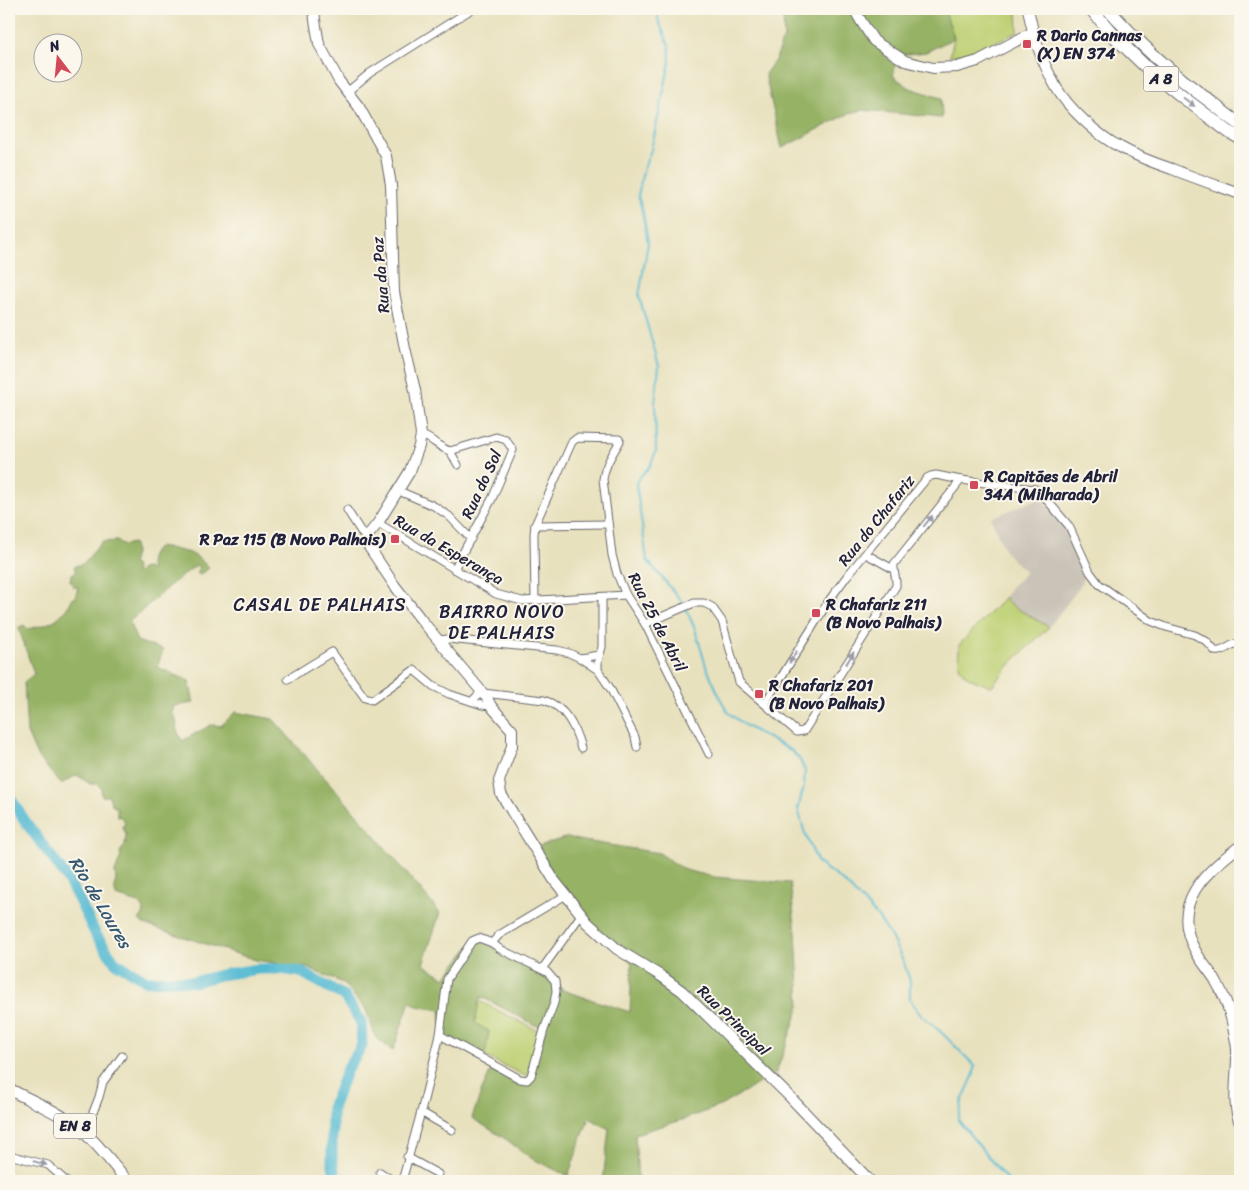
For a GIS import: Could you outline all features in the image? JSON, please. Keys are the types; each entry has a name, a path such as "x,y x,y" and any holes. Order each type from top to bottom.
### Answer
{"highway":[{"name":"A 8","path":"1091,9 1116,38 1148,69 1229,132 1240,138"},
{"name":"A 8","path":"1108,9 1158,60 1191,88 1240,124"}],"main road":[{"name":"EN 8","path":"9,1089 65,1118 85,1133 127,1181"}],"street":[{"name":"Rua da Paz","path":"314,9 320,44 339,82 359,107 386,156 391,184 394,292 415,390 421,436 410,471 399,491 369,534 367,541"},
{"path":"347,92 370,73 472,9"},
{"path":"854,9 874,41 905,61 933,68 957,67 978,61 1033,32"},
{"path":"1028,9 1033,32 1044,61 1057,88 1076,113 1118,146 1142,158 1240,194"},
{"path":"421,436 428,437 445,450 450,451 458,465"},
{"name":"Rua do Sol","path":"450,451 496,437 506,440 513,450 492,499 454,569"},
{"name":"Rua 25 de Abril","path":"535,525 574,439 619,439 620,441 607,463 603,479 612,555 617,574 626,596 644,624 709,754"},
{"name":"Rua do Chafariz","path":"764,704 830,599 847,576 927,478 936,475 1035,489 1041,493 1069,526 1090,572 1099,584 1151,621 1196,636 1206,641 1215,651 1221,651 1236,643 1240,643"},
{"path":"644,624 694,603 704,603 712,607 722,620 739,682 797,732 804,731 896,586 893,569 897,559 961,480"},
{"path":"399,491 434,506 449,516 471,539"},
{"path":"348,510 367,541"},
{"name":"Rua da Esperança","path":"378,523 496,594 522,601 626,596"},
{"path":"535,601 535,525 608,524"},
{"name":"Rua Principal","path":"367,541 395,586 512,730 512,746 499,781 501,794 554,880 581,915 617,949 682,991 792,1098 870,1181"},
{"path":"866,554 893,569"},
{"path":"598,670 599,655 602,647 602,597"},
{"path":"438,640 448,639 557,650 580,658 598,670 610,688 635,737 637,748"},
{"path":"288,679 332,652 365,698 372,700 414,670 434,686 450,694 482,705 492,706"},
{"path":"580,658 599,655"},
{"path":"472,701 476,696 483,693 544,700 552,703 567,716 577,732 581,748"},
{"path":"1240,846 1211,870 1197,886 1189,903 1186,920 1188,933 1194,949 1225,998 1234,1030 1237,1050 1236,1103 1237,1117 1240,1123"},
{"path":"492,943 499,935 566,895"},
{"path":"542,970 581,915"},
{"path":"402,1181 440,1035 447,979 472,941 479,938 492,943 500,949 547,972 555,980 554,1002 531,1076 527,1080 520,1079 440,1035"},
{"path":"85,1133 95,1110 103,1082 122,1056"},
{"path":"421,1112 452,1130"},
{"path":"9,1154 48,1165 66,1181"},
{"path":"408,1158 438,1174"},
{"path":"380,1172 393,1181"}],"shaded area":[{"path":"1040,498 1061,521 1069,534 1085,573 1079,588 1049,627 1009,603 1005,597 1011,587 1026,572 1006,553 991,518"}],"green space":[{"path":"783,9 944,9 954,38 926,52 898,55 893,76 910,88 941,98 942,118 862,110 848,114 782,148 765,74 776,59 784,39"},
{"path":"944,9 1017,9 1018,32 971,52 950,56 954,38"},
{"path":"117,541 124,545 133,543 135,551 132,564 135,565 135,572 138,573 141,569 151,570 151,556 160,546 190,553 209,568 199,575 197,571 199,567 196,565 169,586 129,622 137,641 163,650 157,667 189,681 194,703 174,706 172,713 182,741 211,725 221,726 235,712 273,719 440,913 423,964 445,978 473,942 482,941 538,970 565,991 630,1012 632,963 559,894 539,846 568,837 659,853 685,870 714,877 790,883 796,933 800,1006 776,1073 722,1105 682,1120 635,1134 638,1181 603,1181 609,1129 589,1118 568,1176 531,1158 472,1118 493,1066 529,1086 546,1028 535,1025 482,997 479,1001 475,1023 489,1031 485,1056 448,1036 442,1030 440,1010 417,1006 410,1001 393,1051 376,1038 366,1010 343,983 307,968 256,960 143,924 139,919 143,916 144,910 139,903 116,896 114,886 116,881 115,872 121,856 120,852 125,845 126,833 122,828 124,820 117,815 117,807 114,807 111,803 109,796 102,796 102,789 97,784 90,784 77,775 61,784 37,756 27,733 24,682 34,674 19,629 19,627 24,625 28,629 42,625 53,621 62,614 71,602 70,600 75,597 78,587 74,587 70,580 71,575 77,571 74,569 75,566 83,564 102,542"},
{"path":"1005,597 1009,604 1049,627 990,686 970,678 961,670 959,645"},
{"path":"479,1001 539,1031 527,1077 485,1056 475,1023"}],"waterway":[{"path":"658,9 658,20 669,45 670,62 651,150 643,171 638,196 648,243 639,296 659,366 655,404 656,451 650,466 636,484 647,560 684,604"},
{"path":"686,609 695,629 706,666 729,713 746,726 792,751 800,760 805,771 804,786 798,809 805,834 818,863 844,882 877,916 890,935 904,963 910,981 910,999 919,1013 975,1066 974,1074 962,1101 958,1120 1008,1181"},
{"name":"Rio de Loures","path":"9,796 27,824 65,875 96,935 115,962 147,981 174,980 194,982 220,975 258,969 281,969 301,972 344,996 361,1022 362,1046 347,1069 332,1108 332,1160 336,1181"}],"place":[{"name":"R Dario Cannas (X) EN 374","path":"1027,44"},
{"name":"R Capitães de Abril 34A (Milharada)","path":"974,485"},
{"name":"R Paz 115 (B Novo Palhais)","path":"395,539"},
{"name":"R Chafariz 211 (B Novo Palhais)","path":"816,613"},
{"name":"R Chafariz 201 (B Novo Palhais)","path":"759,694"}],"district":[{"name":"CASAL DE PALHAIS","path":"320,605"},
{"name":"BAIRRO NOVO DE PALHAIS","path":"502,622"}]}
